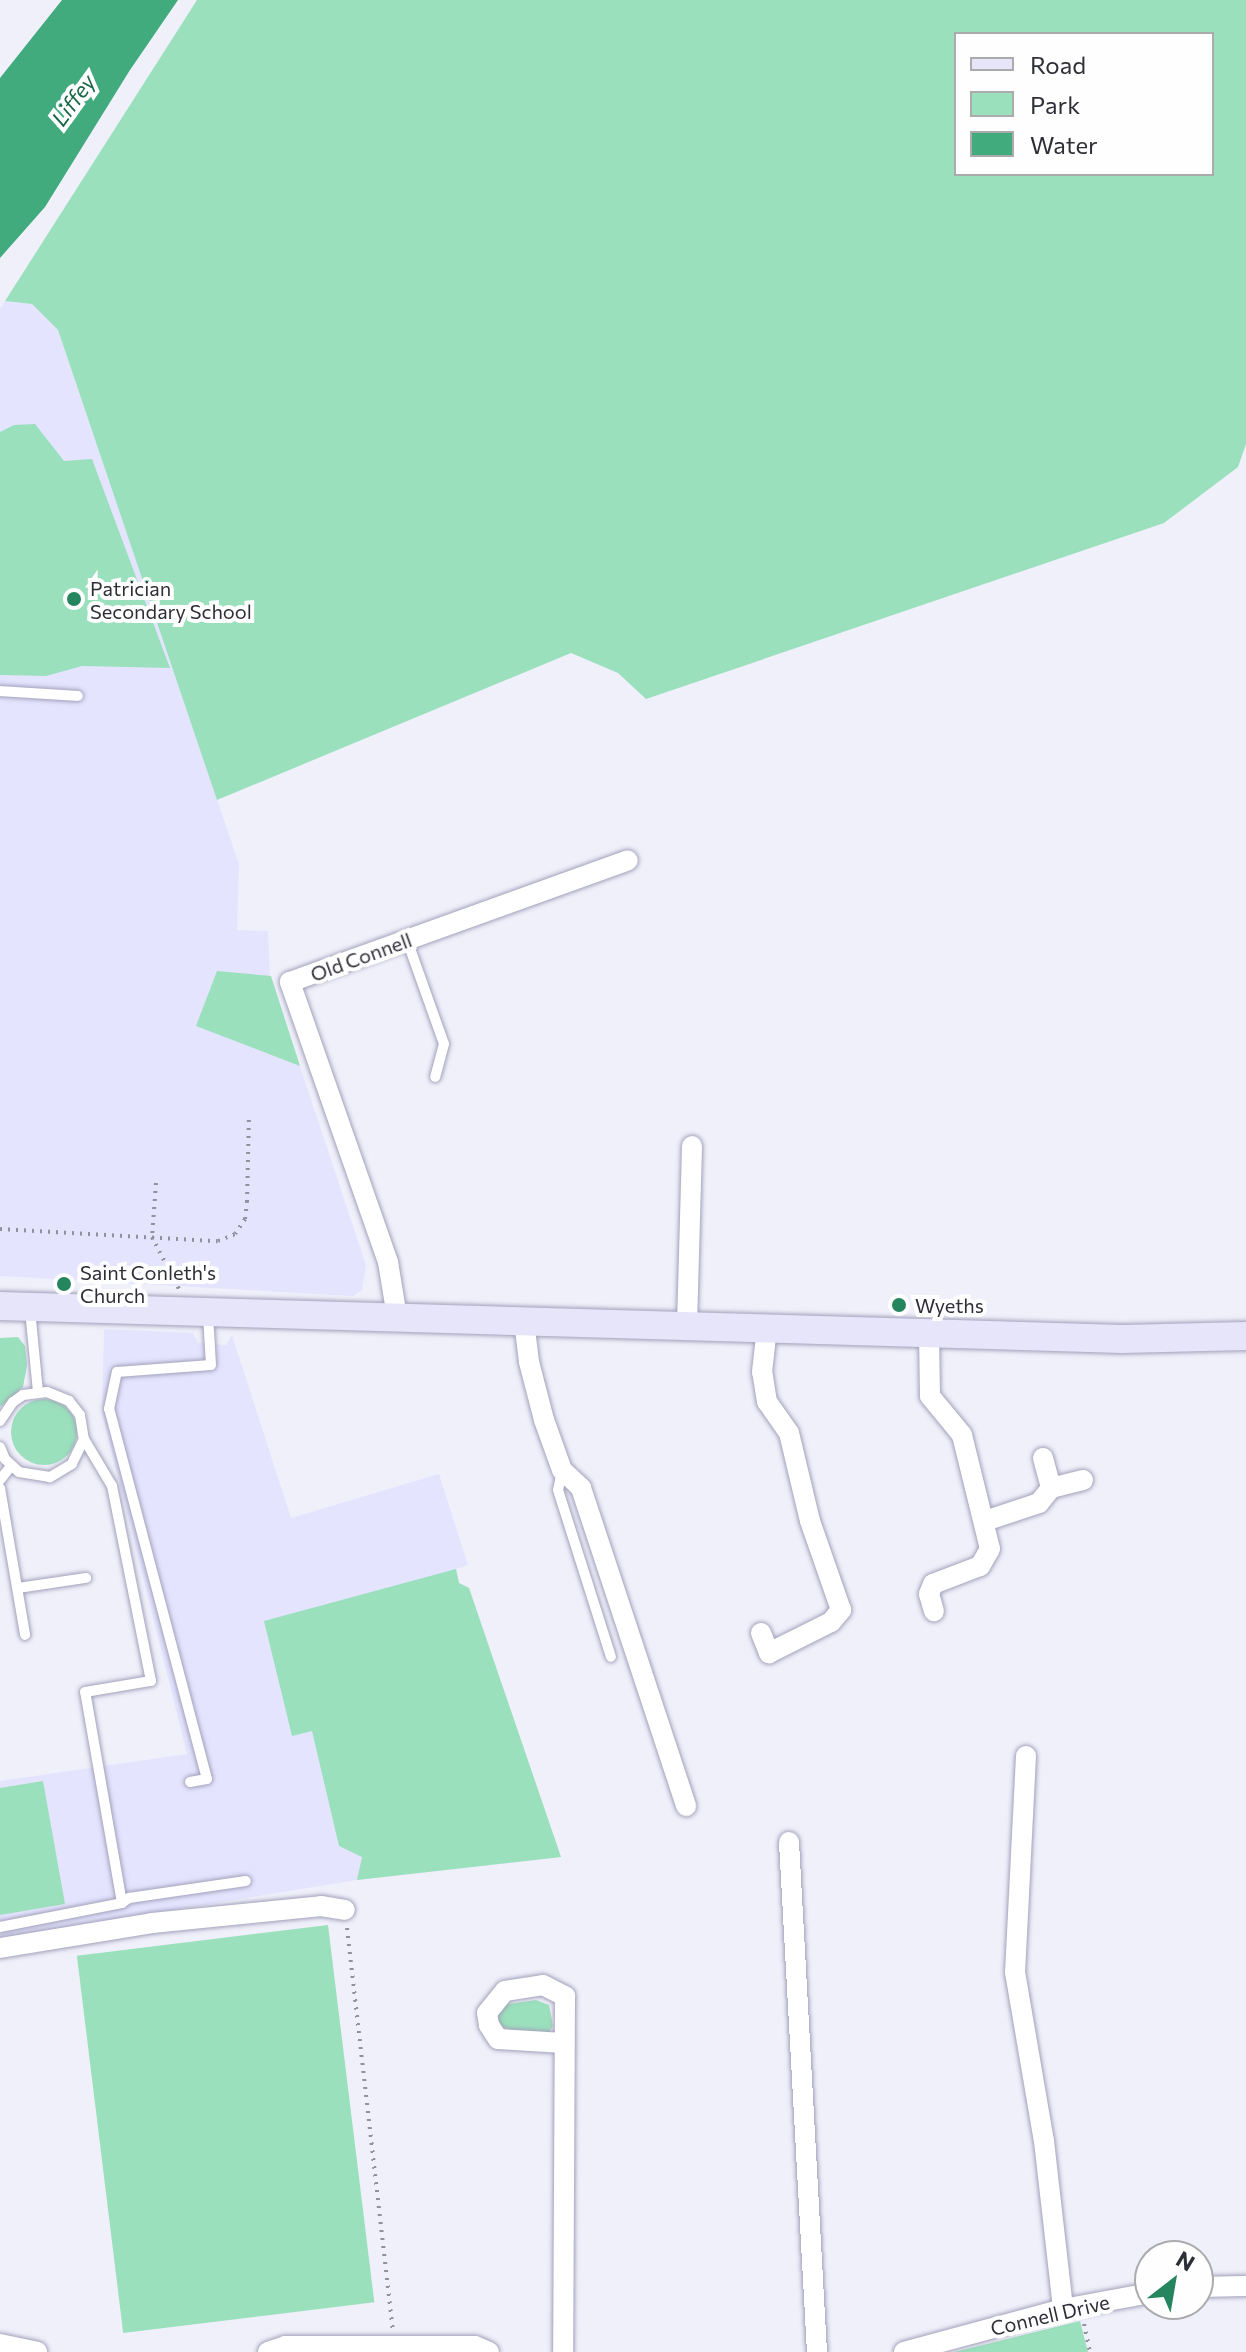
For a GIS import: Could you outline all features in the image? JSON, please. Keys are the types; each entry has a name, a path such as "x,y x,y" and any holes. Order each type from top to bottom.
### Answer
{"main road":[{"path":"0,1306 1123,1339 1246,1336"}],"street":[{"name":"Old Connell","path":"397,1317 388,1262 290,982 628,860"},
{"path":"687,1326 692,1146"},
{"path":"524,1321 529,1362 562,1470 581,1488 686,1806"},
{"path":"761,1633 769,1653 831,1622 841,1610 810,1521 789,1433 767,1402 762,1372 767,1328"},
{"path":"929,1333 930,1396 962,1435 990,1549 980,1566 933,1584 929,1594 934,1611"},
{"path":"1043,1458 1051,1488"},
{"path":"985,1521 1039,1503 1051,1488 1083,1480"},
{"path":"1026,1756 1015,1972 1072,2308"},
{"path":"789,1842 817,2352"},
{"path":"0,1948 166,1922 321,1906 345,1910"},
{"path":"563,2043 563,2352"},
{"path":"1214,2287 1246,2286"},
{"name":"Connell Drive","path":"904,2352 1072,2308 1134,2296"},
{"path":"0,2344 37,2352"},
{"path":"268,2352 285,2346 475,2346 489,2352"}],"lane":[{"path":"0,691 78,696"},
{"path":"407,940 444,1044 435,1077"},
{"path":"29,1307 38,1391"},
{"path":"190,1782 207,1779 109,1409 117,1372 211,1365 194,1312"},
{"path":"0,1421 13,1402 38,1391 69,1401 80,1415 84,1439 112,1486 151,1681 85,1692 122,1903"},
{"path":"0,1447 11,1466 28,1476 50,1477 72,1464 84,1439"},
{"path":"0,1480 11,1466"},
{"path":"562,1470 558,1490 611,1657"},
{"path":"0,1488 25,1635"},
{"path":"18,1588 86,1578"},
{"path":"0,1927 122,1903 129,1898 246,1881"}],"path":[{"path":"0,1229 218,1241 235,1234 245,1219 247,1202 249,1114"},
{"path":"156,1183 152,1237 194,1312"},
{"path":"345,1910 395,2346"},
{"path":"1072,2308 1090,2352"}],"shaded area":[{"path":"5,301 32,304 58,330 239,864 237,930 268,931 270,976 366,1265 362,1290 353,1296 0,1276 0,308"},
{"path":"104,1329 193,1333 198,1343 226,1345 232,1335 291,1518 439,1474 468,1565 456,1569 459,1583 469,1588 561,1857 357,1880 0,1938 0,1781 187,1754 102,1413"}],"green space":[{"path":"197,0 1246,0 1246,444 1238,467 1164,523 646,699 618,673 571,653 217,800 58,330 32,304 5,301"},
{"path":"35,424 64,461 92,459 170,668 82,666 46,676 0,675 0,432 14,425"},
{"path":"217,971 271,976 300,1066 196,1026"},
{"path":"18,1337 25,1346 27,1365 23,1387 0,1407 0,1338"},
{"path":"38,1399 50,1399 62,1404 72,1414 77,1432 75,1445 62,1460 50,1465 38,1465 26,1460 16,1450 11,1438 11,1426 16,1414 26,1404"},
{"path":"456,1569 459,1583 469,1588 561,1857 357,1880 362,1857 339,1846 312,1731 292,1736 264,1621"},
{"path":"43,1781 65,1904 0,1915 0,1788"},
{"path":"328,1925 374,2302 123,2333 77,1956"},
{"path":"536,2000 549,2005 553,2026 549,2032 510,2030 498,2025 496,2016 502,2005"},
{"path":"1080,2321 1088,2352 954,2352 987,2344"}],"water":[{"name":"Liffey","path":"62,0 178,0 130,70 45,207 0,258 0,78"}],"place":[{"name":"Patrician Secondary School","path":"74,599"},
{"name":"Saint Conleth's Church","path":"64,1284"},
{"name":"Wyeths","path":"899,1305"}]}
